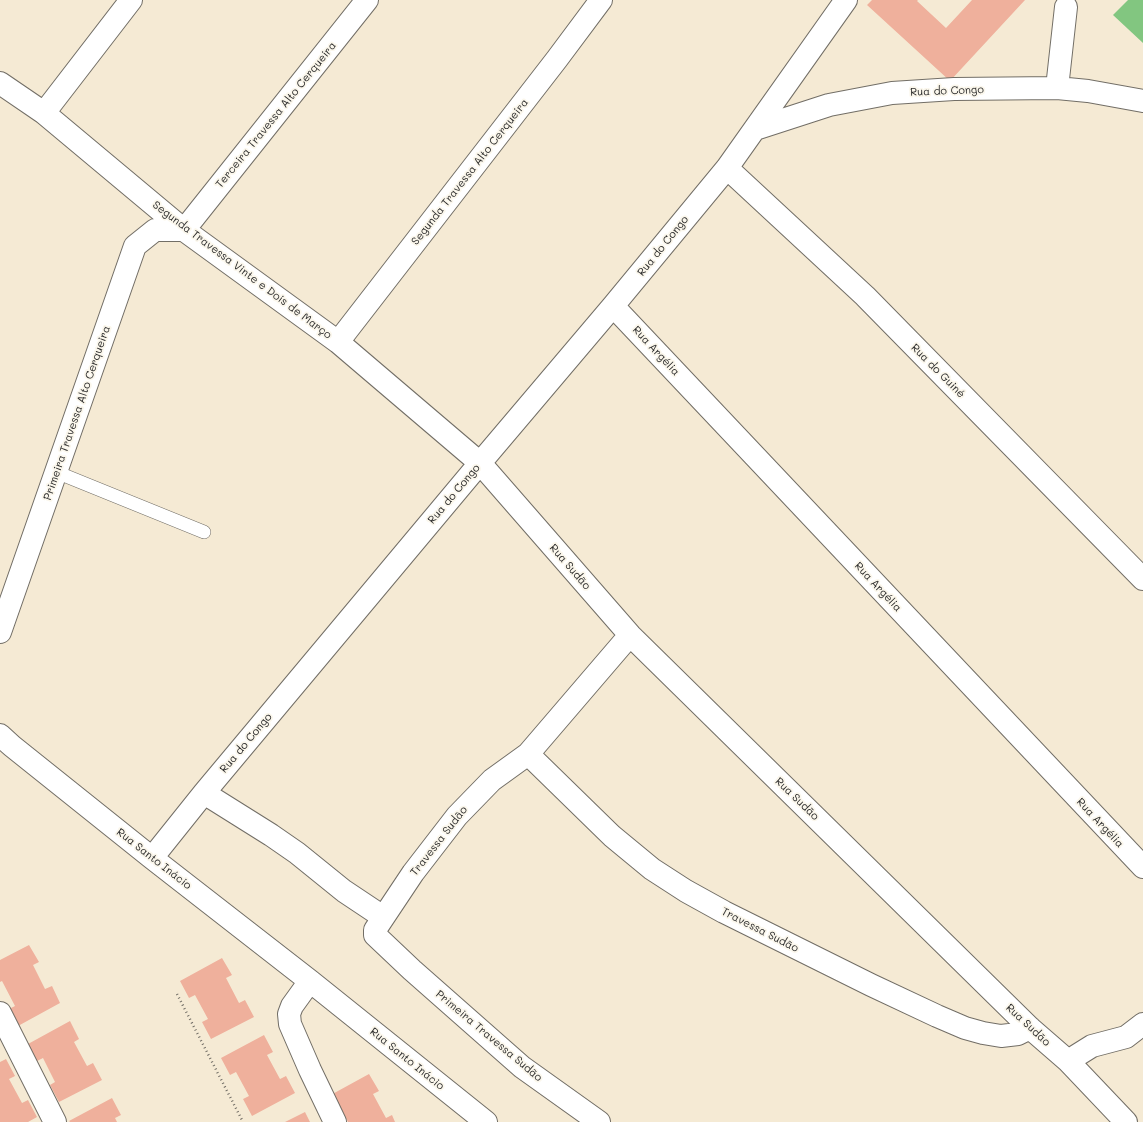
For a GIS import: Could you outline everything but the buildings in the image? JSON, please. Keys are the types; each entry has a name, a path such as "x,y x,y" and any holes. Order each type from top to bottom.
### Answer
{"street":[{"path":"44,113 131,0"},
{"name":"Terceira Travessa Alto Cerqueira","path":"184,230 367,0"},
{"name":"Segunda Travessa Alto Cerqueira","path":"338,342 557,60 601,0"},
{"name":"Rua do Congo","path":"152,858 204,793 480,463 614,306 727,168 846,0"},
{"path":"1056,88 1066,2"},
{"name":"Segunda Travessa Vinte e Dois de Março","path":"1,86 44,113 184,230 338,342 480,463"},
{"name":"Rua do Congo","path":"755,129 829,105 892,93 954,89 1056,88 1143,101"},
{"name":"Rua do Guiné","path":"727,168 864,296 1143,579"},
{"name":"Primeira Travessa Alto Cerqueira","path":"0,632 135,246 155,230 184,230"},
{"name":"Rua Argélia","path":"614,306 1141,860"},
{"name":"Rua Sudão","path":"480,463 630,635 1030,1028 1068,1061 1126,1122"},
{"name":"Travessa Sudão","path":"383,942 375,935 375,930 413,873 458,816 492,780 528,754 630,635"},
{"name":"Rua Santo Inácio","path":"0,734 12,746 152,858 310,981 486,1122"},
{"name":"Travessa Sudão","path":"528,754 612,836 652,869 686,891 724,912 871,985 965,1028 983,1034 1001,1036 1018,1034 1030,1028"},
{"path":"204,793 297,853 344,890 383,917"},
{"name":"Primeira Travessa Sudão","path":"383,942 412,970 522,1067 599,1122"},
{"path":"310,981 292,1006 289,1014 289,1020 310,1070 335,1122"},
{"path":"0,1013 55,1122"},
{"path":"1068,1061 1092,1046 1126,1037 1143,1024"}],"lane":[{"path":"56,472 204,532"}],"path":[{"path":"177,994 243,1122"}],"green space":[{"path":"1128,0 1143,0 1143,43 1113,15"}]}
